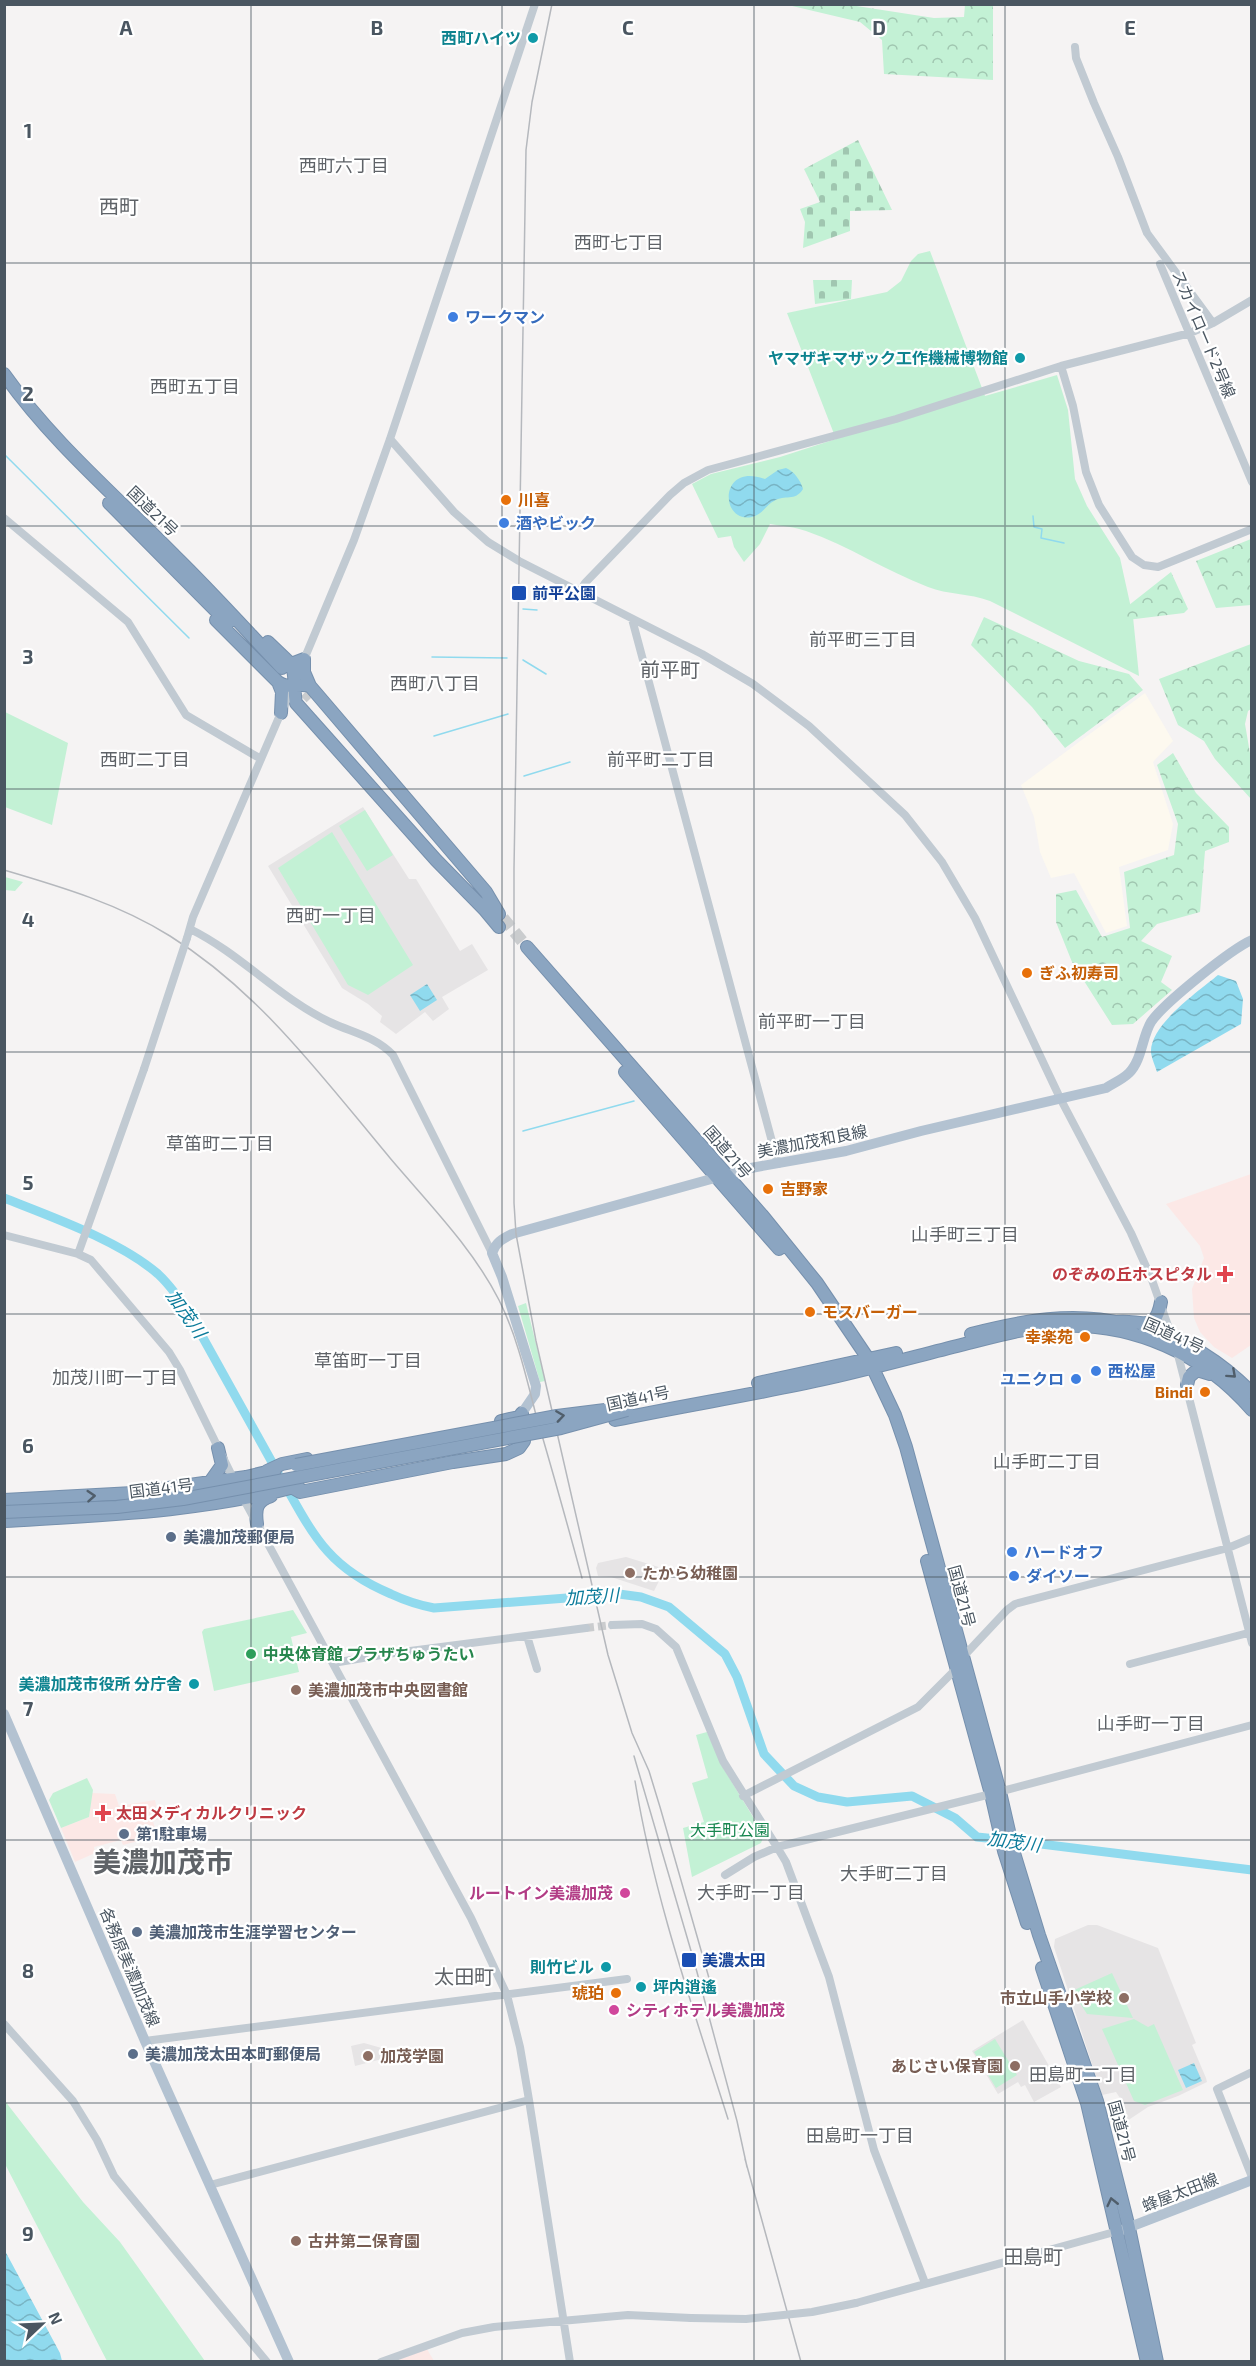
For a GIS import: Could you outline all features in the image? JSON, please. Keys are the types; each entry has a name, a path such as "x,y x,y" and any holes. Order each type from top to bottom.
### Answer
{"highway":[{"name":"国道21号","path":"4,374 31,410 68,452 175,555 282,672"},
{"name":"国道21号","path":"4,388 19,408 117,510 135,537 282,672"},
{"path":"282,672 304,659"},
{"path":"304,659 305,698"},
{"path":"282,672 287,687 303,684 305,698 436,860 484,909 500,920 486,892 305,698 293,686"},
{"path":"282,672 295,675 293,686"},
{"path":"281,713 282,672"},
{"path":"281,713 305,698"},
{"name":"国道21号","path":"526,951 720,1176 836,1320 867,1364 891,1424 996,1793 1009,1852 1088,2103 1124,2229 1157,2361"},
{"path":"1116,1322 1145,1324 1154,1322 1159,1315 1161,1302"},
{"name":"国道41号","path":"867,1364 1039,1319 1088,1317 1116,1322 1210,1356 1251,1393"},
{"name":"国道41号","path":"4,1514 117,1507 183,1499 561,1428 627,1410 680,1402 1014,1332 1060,1326 1118,1330 1175,1345 1210,1370 1251,1410"},
{"path":"1187,1385 1189,1377 1197,1370 1207,1372 1228,1386"},
{"name":"国道41号","path":"4,1514 133,1509 191,1501 615,1420 680,1402"},
{"path":"287,1466 557,1416 627,1410"},
{"path":"4,1500 73,1498 234,1479 499,1422 519,1417 522,1413"},
{"path":"234,1479 242,1487 288,1489 300,1492 506,1454 519,1449 524,1441 522,1413"},
{"path":"4,1521 130,1513 243,1498 532,1442 592,1428 615,1420"},
{"path":"210,1482 222,1466 218,1448"},
{"path":"164,1489 213,1491 226,1489 243,1498"},
{"path":"257,1524 255,1510 258,1503 288,1489"},
{"name":"国道21号","path":"1124,2229 1147,2361"}],"main road":[{"name":"美濃加茂和良線","path":"492,1253 495,1245 512,1233 720,1176 846,1151 1106,1088 1128,1075 1134,1067 1150,1024 1159,1012 1189,986 1251,940"},
{"path":"492,1253 502,1277 536,1386 535,1394 522,1413"},
{"name":"各務原美濃加茂線","path":"4,1714 145,2041 289,2361"},
{"name":"蜂屋太田線","path":"1124,2229 1251,2179"}],"street":[{"path":"78,1254 144,1069 190,929 354,540 535,4"},
{"path":"1075,47 1076,58 1147,233 1213,323"},
{"name":"スカイロード2号線","path":"1160,264 1251,482"},
{"path":"580,592 585,583 670,495 684,483 708,470 916,413 1061,366 1190,333 1213,323 1251,300"},
{"path":"1061,366 1073,406 1086,472 1099,505 1132,557 1144,565 1158,567 1251,529"},
{"path":"390,439 454,512 479,535 514,558 719,664 782,705 835,748 905,815 931,845 966,899 1060,1098 1123,1216 1161,1302 1187,1385 1251,1643"},
{"path":"4,518 128,622 186,715 261,759"},
{"path":"632,619 778,1164"},
{"path":"190,929 294,1003 332,1023 377,1041 393,1055 492,1253"},
{"path":"4,1235 78,1254 91,1260 169,1352 243,1498 471,1918 507,1995 520,2047 570,2361"},
{"path":"743,1796 918,1707 1007,1610 1023,1601 1228,1548 1251,1538"},
{"path":"612,1624 642,1624 656,1629 676,1647 723,1761 790,1872 829,1977 874,2150 925,2283"},
{"path":"333,1664 387,1654 586,1628"},
{"path":"1130,1664 1248,1633"},
{"path":"527,1636 537,1669"},
{"path":"725,1875 754,1857 777,1847 996,1793 1251,1725"},
{"path":"145,2041 627,1979"},
{"path":"4,2024 73,2101 97,2140 114,2176 267,2361"},
{"path":"1251,2072 1217,2089 1251,2179"},
{"path":"210,2185 529,2100"},
{"path":"381,2361 462,2333 564,2320 628,2315 746,2319 812,2312 856,2303 1124,2229"}],"shaded area":[{"path":"1145,693 1173,741 1153,762 1173,824 1168,850 1119,867 1127,926 1106,933 1074,873 1051,878 1040,852 1034,817 1021,785"},
{"path":"363,807 409,879 416,879 460,951 472,944 488,970 442,997 449,1009 433,1021 425,1012 396,1034 380,1022 382,1016 368,1004 342,988 268,866"},
{"name":"のぞみの丘ホスピタル","path":"1251,1174 1251,1345 1232,1358 1214,1347 1200,1332 1194,1318 1192,1289 1204,1258 1200,1246 1166,1204"},
{"name":"たから幼稚園","path":"626,1557 665,1569 654,1591 611,1577 598,1576 596,1568 598,1563"},
{"path":"92,1793 115,1794 119,1806 155,1800 159,1819 153,1821 157,1836 123,1845 121,1840 94,1847 95,1853 75,1862 61,1828 89,1817"},
{"name":"市立山手小学校","path":"1088,1925 1097,1925 1158,1948 1196,2043 1192,2045 1207,2082 1148,2107 1124,2123 1117,2113 1121,2104 1116,2092 1102,2095 1054,1947 1055,1939"},
{"name":"あじさい保育園","path":"1023,2020 1061,2087 1034,2102 1025,2085 1021,2087 1018,2082 998,2094 972,2051"},
{"name":"加茂学園","path":"364,2043 385,2049 382,2059 355,2066 351,2046"},
{"path":"427,2349 434,2361 393,2362"}],"green space":[{"path":"788,5 850,5 934,18 964,17 965,5 993,5 993,80 884,74 882,40 860,22"},
{"path":"858,140 892,210 850,211 850,231 803,248 805,222 800,209 820,202 804,169"},
{"path":"930,251 985,396 1057,375 1068,410 1075,479 1087,506 1120,558 1133,617 1139,676 990,601 928,587 806,531 770,524 760,544 744,562 734,547 731,536 718,538 692,484 711,474 780,457 836,439 787,313 887,292 901,281 911,261 918,254"},
{"path":"813,280 852,280 851,299 815,304"},
{"path":"1251,539 1251,605 1216,608 1196,561"},
{"path":"1171,572 1188,609 1184,613 1127,620 1124,609"},
{"path":"984,617 1079,661 1129,674 1143,690 1065,748 1032,707 971,645"},
{"path":"1251,644 1251,709 1248,711 1245,724 1251,759 1251,799 1215,759 1204,741 1178,725 1159,679"},
{"path":"5,712 68,743 52,825 5,807"},
{"path":"1173,753 1196,793 1229,827 1229,842 1205,851 1200,912 1157,924 1141,941 1172,956 1161,982 1172,990 1133,1024 1112,1025 1072,962 1056,922 1056,894 1076,890 1102,937 1130,928 1124,872 1174,855 1178,824 1157,765"},
{"path":"365,810 393,855 367,871 339,826"},
{"path":"332,832 413,965 368,995 348,985 278,868"},
{"path":"5,877 23,882 15,891 5,890"},
{"path":"526,1303 545,1381 540,1382 518,1306"},
{"name":"中央体育館 プラザちゅうたい","path":"293,1610 307,1633 291,1637 299,1672 214,1691 202,1632 204,1629"},
{"name":"大手町公園","path":"707,1732 722,1766 764,1835 761,1843 692,1877 683,1828 704,1822 692,1783 708,1778 696,1735"},
{"path":"87,1778 93,1790 89,1817 61,1828 49,1800 53,1793"},
{"path":"1112,1973 1133,2018 1087,2014 1072,1991"},
{"path":"1134,2019 1148,2027 1154,2024 1183,2090 1145,2105 1134,2101 1102,2029"},
{"path":"995,2039 1017,2075 996,2088 974,2052"},
{"path":"5,2101 83,2202 120,2242 205,2361 107,2361 5,2164"}],"water":[{"path":"786,468 801,483 803,489 800,493 774,501 752,517 741,517 734,512 729,494 732,485 739,479 750,476 765,479 778,470"},
{"path":"1218,975 1236,981 1243,999 1241,1024 1157,1072 1151,1053 1158,1031 1188,999"},
{"path":"427,984 437,1000 420,1011 410,995"},
{"path":"1194,2063 1202,2081 1186,2088 1178,2070"},
{"path":"4,2249 60,2353 62,2361 5,2361"}],"waterway":[{"path":"4,454 189,638"},
{"path":"1033,516 1034,527 1042,529 1041,538 1064,543"},
{"path":"523,609 537,610"},
{"path":"432,657 507,658"},
{"path":"523,660 546,674"},
{"path":"434,736 508,714"},
{"path":"524,776 570,762"},
{"path":"523,1131 634,1101"},
{"name":"加茂川","path":"4,1198 105,1240 142,1262 163,1279 192,1318 278,1473"},
{"name":"加茂川","path":"285,1485 316,1537 339,1563 370,1584 412,1603 434,1608 619,1594 641,1597 669,1607 725,1654 737,1677 764,1754 794,1786 818,1797 847,1802 912,1796 955,1818 977,1837 1252,1870"}],"tunnel":[{"path":"293,679 311,698"},
{"path":"503,918 527,947"},
{"path":"586,1628 612,1625"}],"railway":[{"path":"552,4 532,102 526,150 514,869 514,1203 516,1234 536,1341 608,1655 632,1733 649,1771 711,1985"},
{"path":"4,870 69,890 131,915 170,936 203,958 233,983 289,1038 449,1226 488,1281 511,1328 582,1578"},
{"path":"634,1756 694,1961 747,2167"},
{"path":"635,1781 664,1910 728,2119"},
{"path":"745,2159 801,2362"}],"place":[{"name":"西町ハイツ","path":"533,38"},
{"name":"ワークマン","path":"453,317"},
{"name":"ヤマザキマザック工作機械博物館","path":"1020,358"},
{"name":"川喜","path":"506,500"},
{"name":"酒やビック","path":"504,523"},
{"name":"前平公園","path":"519,593"},
{"name":"ぎふ初寿司","path":"1027,973"},
{"name":"吉野家","path":"768,1189"},
{"name":"のぞみの丘ホスピタル","path":"1225,1274"},
{"name":"モスバーガー","path":"810,1312"},
{"name":"幸楽苑","path":"1085,1337"},
{"name":"西松屋","path":"1096,1371"},
{"name":"ユニクロ","path":"1076,1379"},
{"name":"Bindi","path":"1205,1392"},
{"name":"美濃加茂郵便局","path":"171,1537"},
{"name":"ハードオフ","path":"1012,1552"},
{"name":"たから幼稚園","path":"630,1573"},
{"name":"ダイソー","path":"1014,1576"},
{"name":"中央体育館 プラザちゅうたい","path":"251,1654"},
{"name":"美濃加茂市役所 分庁舎","path":"194,1684"},
{"name":"美濃加茂市中央図書館","path":"296,1690"},
{"name":"太田メディカルクリニック","path":"103,1813"},
{"name":"第1駐車場","path":"124,1834"},
{"name":"ルートイン美濃加茂","path":"625,1893"},
{"name":"美濃加茂市生涯学習センター","path":"137,1932"},
{"name":"美濃太田","path":"689,1960"},
{"name":"則竹ビル","path":"606,1967"},
{"name":"坪内逍遙","path":"641,1987"},
{"name":"琥珀","path":"616,1993"},
{"name":"市立山手小学校","path":"1124,1998"},
{"name":"シティホテル美濃加茂","path":"614,2010"},
{"name":"美濃加茂太田本町郵便局","path":"133,2054"},
{"name":"加茂学園","path":"368,2056"},
{"name":"あじさい保育園","path":"1015,2066"},
{"name":"古井第二保育園","path":"296,2241"}],"district":[{"name":"西町六丁目","path":"344,166"},
{"name":"西町","path":"119,207"},
{"name":"西町七丁目","path":"619,243"},
{"name":"西町五丁目","path":"195,387"},
{"name":"前平町三丁目","path":"863,640"},
{"name":"前平町","path":"670,670"},
{"name":"西町八丁目","path":"435,684"},
{"name":"西町二丁目","path":"145,760"},
{"name":"前平町二丁目","path":"661,760"},
{"name":"西町一丁目","path":"331,916"},
{"name":"前平町一丁目","path":"812,1022"},
{"name":"草笛町二丁目","path":"220,1144"},
{"name":"山手町三丁目","path":"965,1235"},
{"name":"草笛町一丁目","path":"368,1361"},
{"name":"加茂川町一丁目","path":"115,1378"},
{"name":"山手町二丁目","path":"1047,1462"},
{"name":"山手町一丁目","path":"1151,1724"},
{"name":"美濃加茂市","path":"163,1862"},
{"name":"大手町二丁目","path":"894,1874"},
{"name":"大手町一丁目","path":"751,1893"},
{"name":"太田町","path":"464,1977"},
{"name":"田島町二丁目","path":"1083,2075"},
{"name":"田島町一丁目","path":"860,2136"},
{"name":"田島町","path":"1033,2257"}]}
